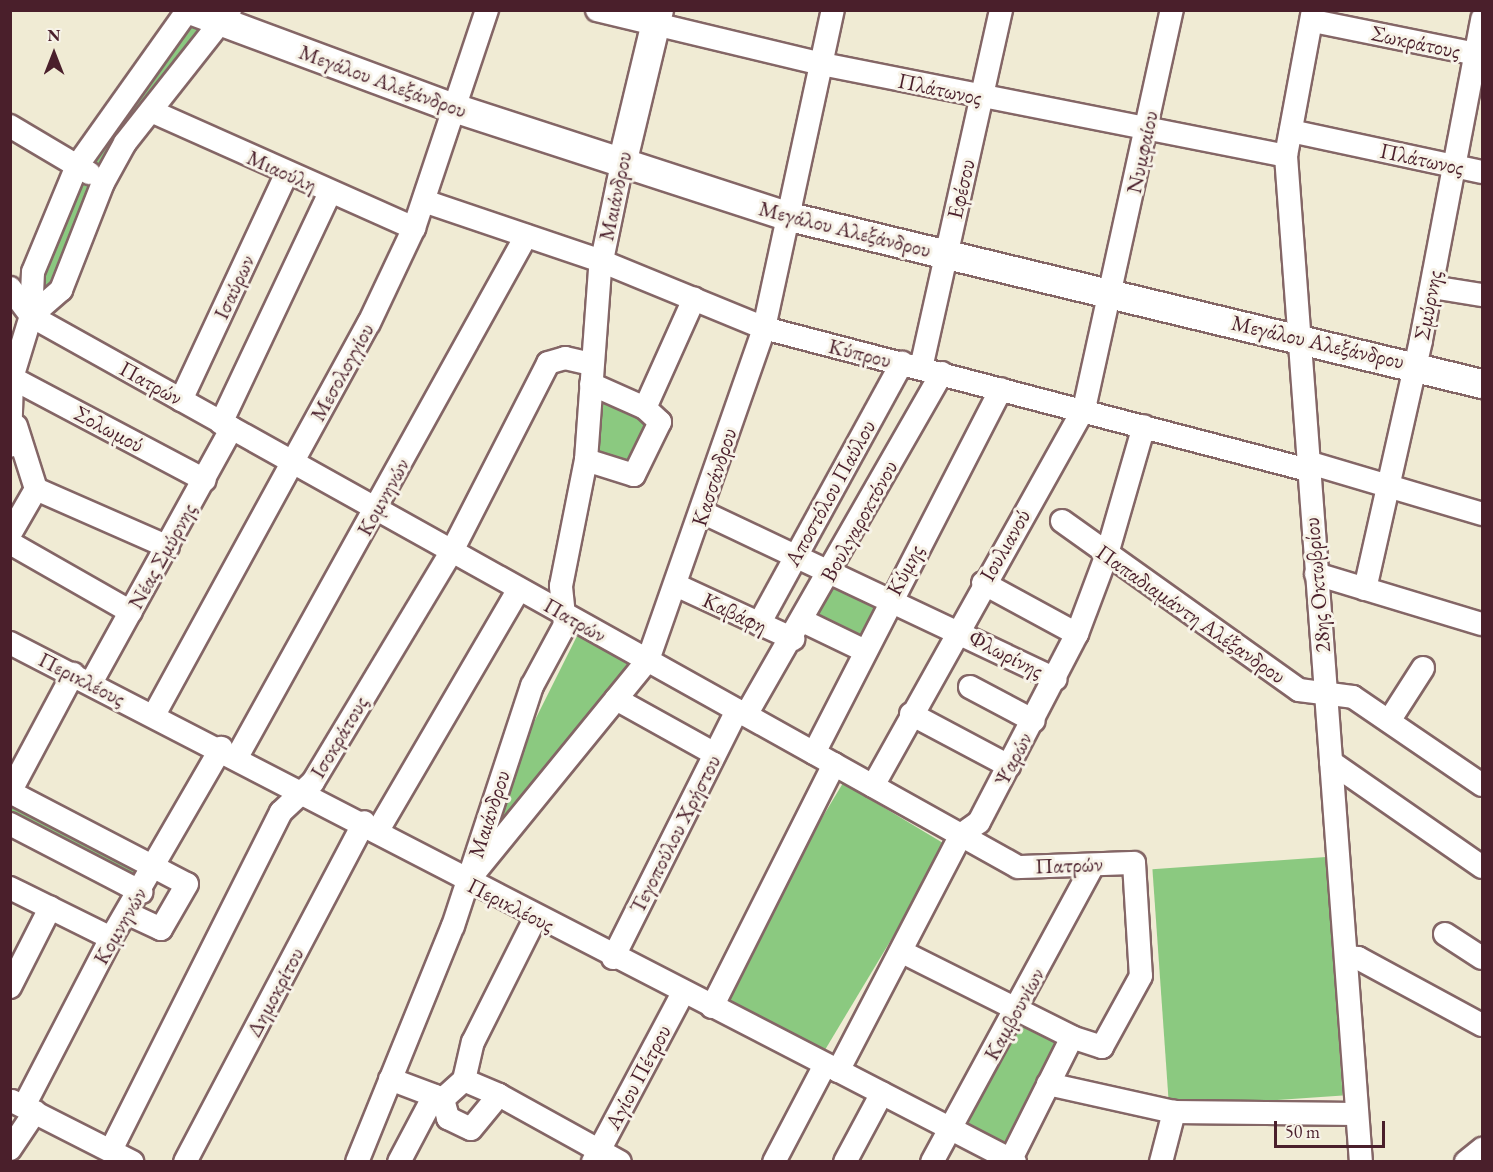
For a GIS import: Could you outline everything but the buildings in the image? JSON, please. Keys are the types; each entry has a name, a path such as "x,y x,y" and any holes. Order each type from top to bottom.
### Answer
{"main road":[{"name":"Μεγάλου Αλεξάνδρου","path":"189,10 227,17 454,108 786,216 1416,365 1482,384"},
{"name":"Μαιάνδρου","path":"622,164 657,17"}],"street":[{"path":"10,446 12,378 31,316 33,272 189,10"},
{"name":"Μεσολογγίου","path":"154,715 369,323 414,228 487,10"},
{"name":"Πλάτωνος","path":"597,10 657,17 822,64 1286,156"},
{"name":"Κασσάνδρου","path":"467,883 648,660 678,586 764,328 786,216 833,10"},
{"name":"Εφέσου","path":"921,368 1000,10"},
{"name":"Νυμφαίου","path":"1110,294 1172,10"},
{"name":"Σωκράτους","path":"1313,16 1479,55"},
{"name":"28ης Οκτωβρίου","path":"1313,16 1286,156 1297,337 1361,1161"},
{"path":"31,316 61,291 90,174 151,111 227,17"},
{"name":"Σμύρνης","path":"1365,589 1416,365 1479,55 1482,19"},
{"name":"Μιαούλη","path":"151,111 414,228"},
{"path":"10,126 90,174"},
{"name":"Πλάτωνος","path":"1291,131 1482,172"},
{"name":"Μαιάνδρου","path":"357,1161 467,883 532,686 563,634 564,613 561,586 586,460 601,261 622,164"},
{"name":"Ισαύρων","path":"181,400 287,173"},
{"name":"Νέας Σμύρνης","path":"10,792 82,679 131,612 206,480 227,425 330,192"},
{"name":"Κύπρου","path":"424,201 601,261 764,328 1144,426 1390,486 1482,514"},
{"name":"Κομνηνών","path":"10,1149 23,1106 111,939 129,914 155,867 229,753 376,509 526,236"},
{"path":"1432,286 1482,295"},
{"path":"10,288 31,316"},
{"name":"Ιουλιανού","path":"873,786 956,628 1084,409 1110,294"},
{"path":"645,408 694,299"},
{"name":"Πατρών","path":"31,316 1018,867 1134,863 1141,976 1102,1047 1071,1037"},
{"name":"Ισοκράτους","path":"100,1152 281,812 305,791 452,551 548,363 565,358 592,374"},
{"name":"Αποστόλου Παύλου","path":"759,624 795,555 921,368"},
{"name":"Βουλγαροκτόνου","path":"773,668 798,630 831,571 921,368"},
{"path":"586,460 625,475 641,470 660,422 645,408 592,374"},
{"name":"Σολωμού","path":"12,378 206,480"},
{"name":"Κύμης","path":"814,753 863,650 1001,389"},
{"path":"10,534 36,489 11,407"},
{"name":"Ψαρών","path":"774,1161 902,952 962,835 979,822 1034,721 1077,634 1107,555 1144,426"},
{"path":"36,489 168,547"},
{"name":"Φλωρίνης","path":"702,512 956,628 1055,679"},
{"name":"Παπαδιαμάντη Αλέξανδρου","path":"1062,521 1299,690 1353,697 1482,785"},
{"path":"10,543 131,612"},
{"path":"1316,574 1482,624"},
{"path":"983,583 1077,634"},
{"name":"Καβάφη","path":"678,586 759,624 798,630 863,650"},
{"name":"Δημοκρίτου","path":"185,1161 370,827 519,589"},
{"name":"Περικλέους","path":"10,643 305,791 467,883 1013,1160"},
{"name":"Τεγοπούλου Χρήστου","path":"613,958 715,754 773,668"},
{"path":"1389,721 1423,668"},
{"path":"970,687 1034,721"},
{"path":"616,699 715,754"},
{"path":"911,714 1009,766"},
{"path":"1331,762 1482,867"},
{"path":"712,1007 834,764"},
{"path":"10,792 155,867 182,878 186,892 161,929 129,914"},
{"path":"10,824 141,892"},
{"name":"Καμβουνίων","path":"932,1161 1017,1010 1093,865"},
{"path":"10,888 111,939"},
{"path":"10,987 16,963 50,908"},
{"path":"399,1161 438,1098 464,1080 473,1042 536,917"},
{"path":"1445,934 1482,958"},
{"path":"902,952 1071,1037 1013,1160"},
{"path":"1346,957 1358,958 1480,1016"},
{"name":"Αγίου Πέτρου","path":"596,1156 683,993"},
{"path":"390,1079 438,1098 448,1118 471,1129 499,1095"},
{"path":"464,1080 499,1095 596,1156 620,1161"},
{"path":"1048,1084 1174,1112 1357,1114"},
{"path":"844,1161 882,1094"},
{"path":"23,1106 100,1152 132,1161"},
{"path":"1161,1161 1174,1112"},
{"path":"1466,1161 1482,1149"}],"green space":[{"path":"191,21 206,29 148,106 54,292 39,301 35,283 86,168"},
{"path":"597,395 654,426 627,474 594,453"},
{"path":"834,578 880,600 859,643 813,621"},
{"path":"580,630 633,662 499,826 524,742"},
{"path":"843,783 948,846 820,1058 715,996"},
{"path":"10,804 146,865 137,882 11,820"},
{"path":"1326,857 1343,1095 1169,1108 1152,869"},
{"path":"1019,1017 1063,1038 1005,1157 961,1136"}]}
